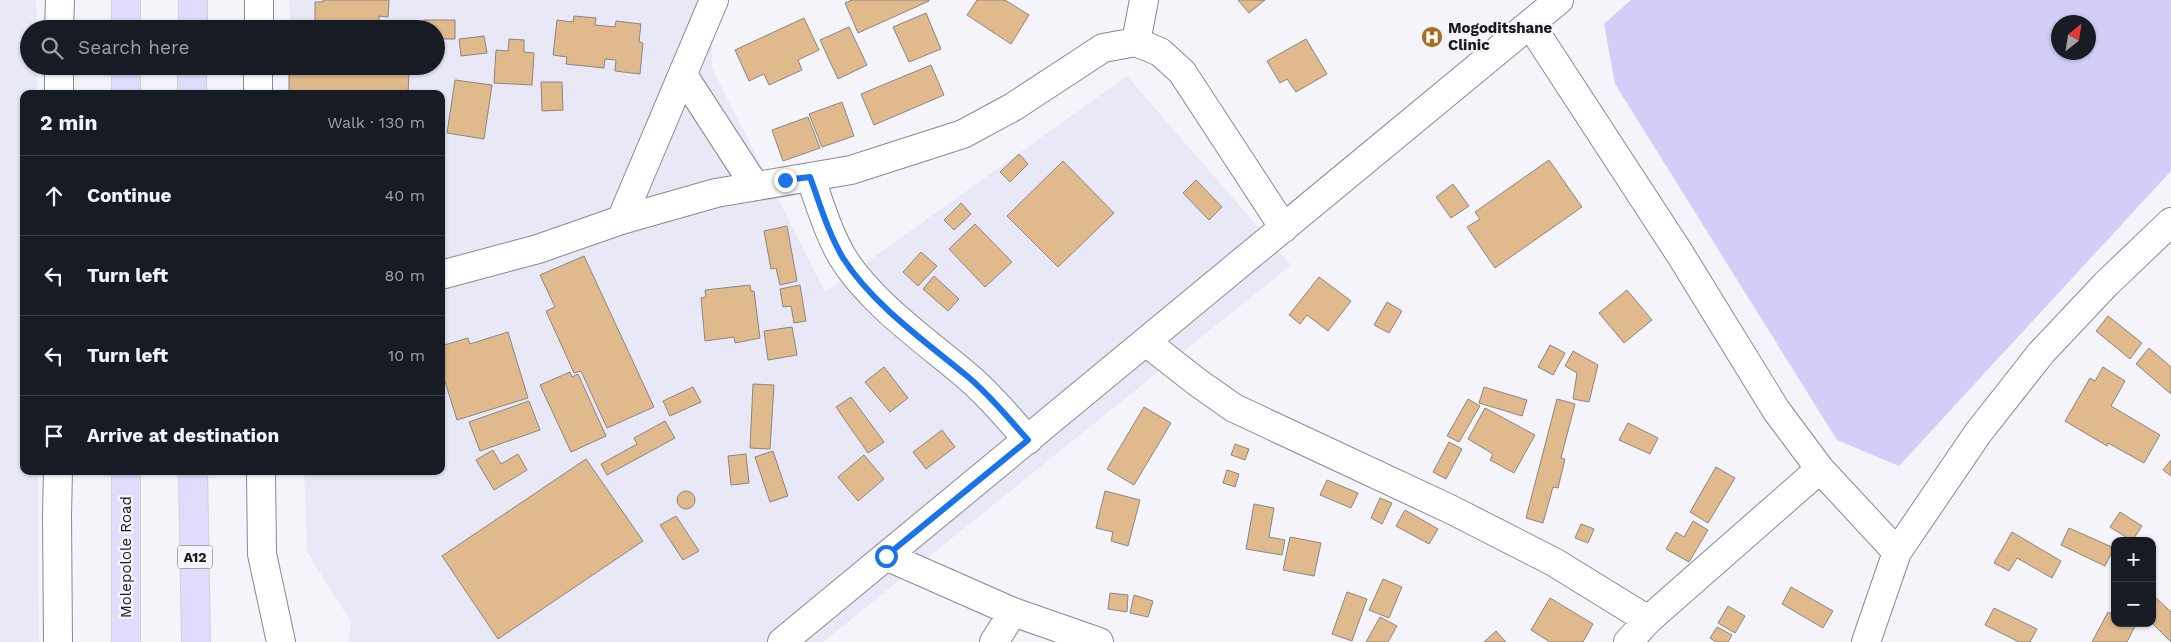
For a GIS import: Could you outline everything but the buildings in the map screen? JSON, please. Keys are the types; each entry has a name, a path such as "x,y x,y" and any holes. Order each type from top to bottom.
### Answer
{"main road":[{"path":"126,0 126,20"},
{"path":"193,0 193,20"},
{"path":"126,75 126,90"},
{"path":"192,75 192,90"},
{"name":"Molepolole Road","path":"126,475 126,642"},
{"name":"A12","path":"194,475 196,642"}],"street":[{"path":"59,20 60,0"},
{"path":"259,0 259,20"},
{"path":"622,220 714,0"},
{"path":"1136,42 1144,0"},
{"path":"782,642 1560,0"},
{"path":"1530,24 1680,254 1776,410 1820,469 1897,552"},
{"path":"445,274 538,249 622,220 716,193 851,170 963,134 1013,107 1104,48 1136,42 1160,52 1182,72 1284,228"},
{"path":"59,75 60,90"},
{"path":"258,75 258,90"},
{"path":"683,75 755,186"},
{"path":"810,177 823,214 844,258 874,295 922,339 968,377 994,402 1028,440"},
{"path":"1866,642 1897,552 1978,433 2041,354 2106,284 2171,222"},
{"path":"1146,342 1234,408 1450,509 1554,562 1648,620"},
{"path":"1628,642 1648,620 1820,469"},
{"path":"58,475 58,642"},
{"path":"261,475 262,554 281,642"},
{"path":"886,556 1012,612 1099,642"},
{"path":"994,642 1012,612"}],"shaded area":[{"path":"0,0 36,0 37,20 20,20 20,75 37,75 37,90 20,90 20,475 38,475 39,642 0,642"},
{"path":"289,0 711,0 712,68 825,292 1127,76 1291,265 823,642 348,642 351,622 307,552 304,475 445,475 445,90 292,90 292,75 445,75 445,20 290,20"},
{"path":"1631,0 2171,0 2171,171 1899,466 1837,440 1615,84 1604,24"}],"place":[{"name":"Mogoditshane Clinic","path":"1432,37"}],"route":[{"path":"785,180 810,177 823,214 844,258 874,295 922,339 968,377 994,402 1028,440 886,556"}]}
